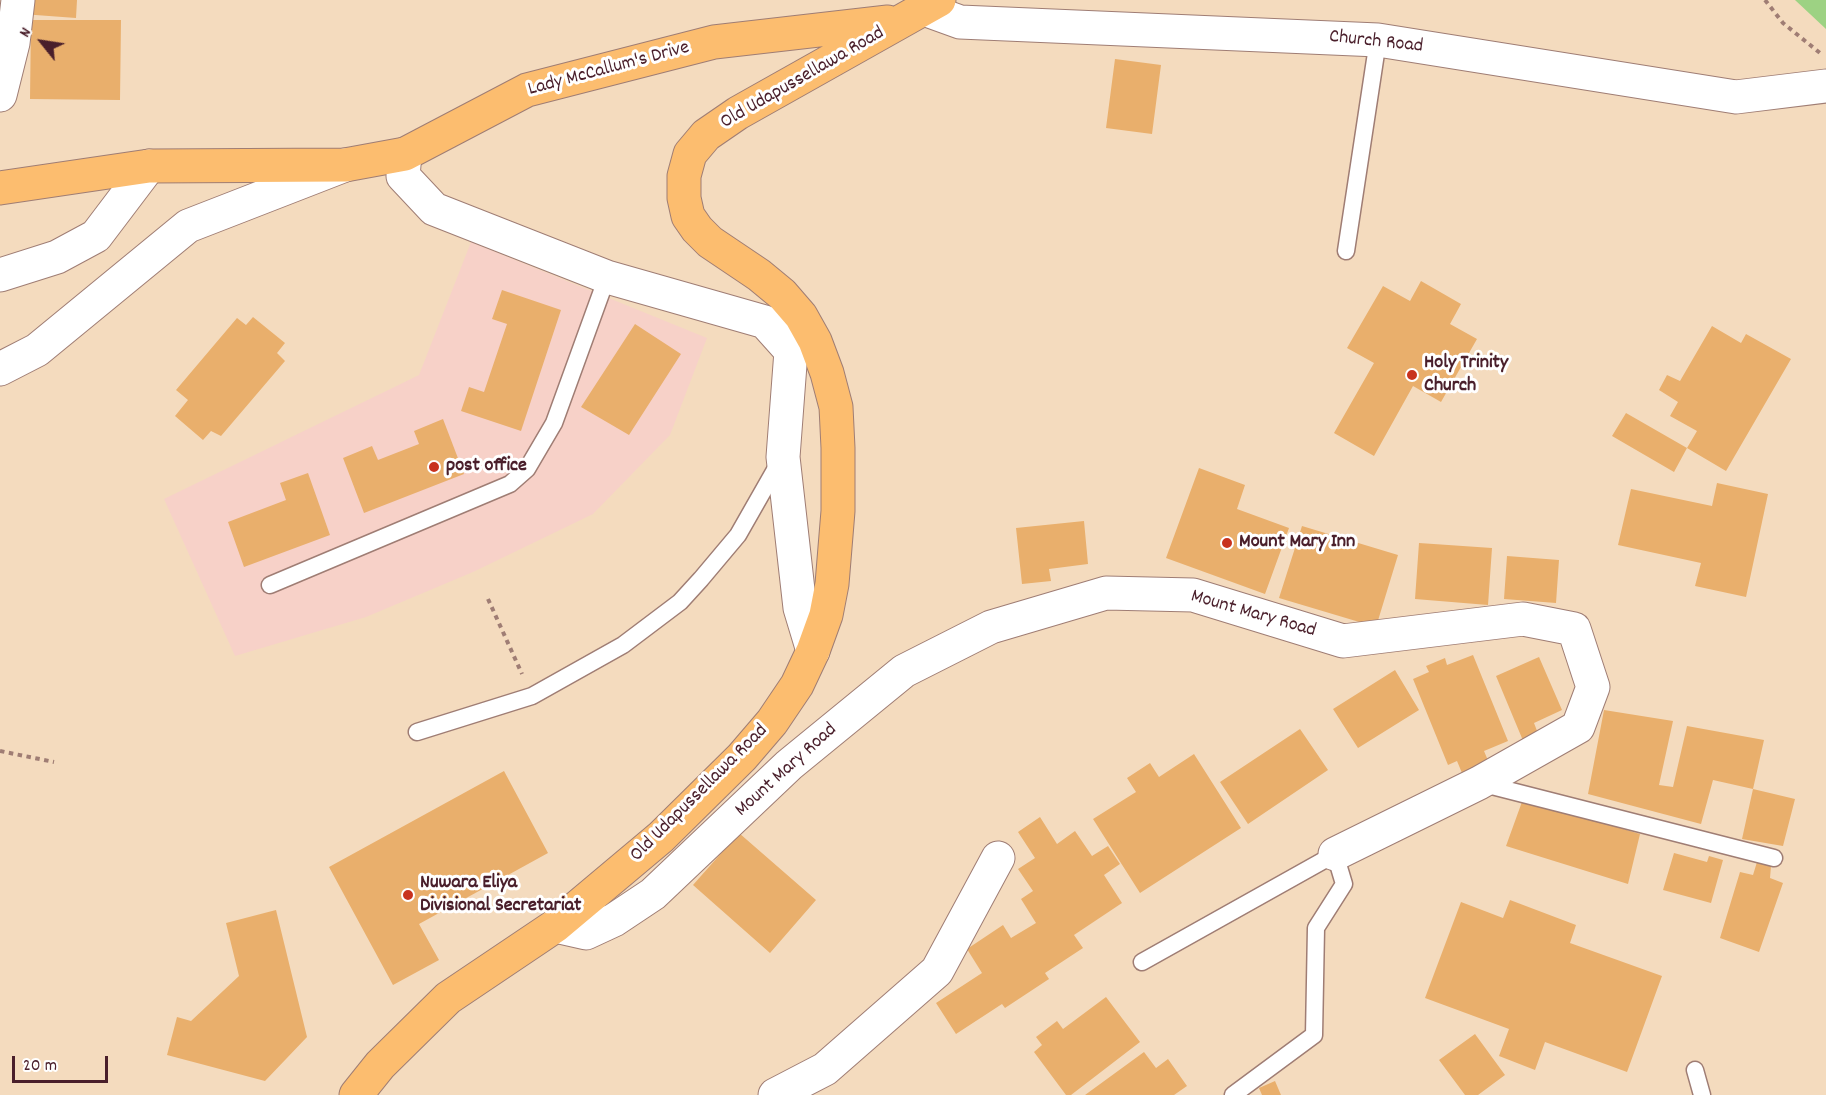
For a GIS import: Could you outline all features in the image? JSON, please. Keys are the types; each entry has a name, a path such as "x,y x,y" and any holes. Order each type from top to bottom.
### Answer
{"main road":[{"name":"Lady McCallum's Drive","path":"0,188 149,166 345,165 405,154 527,90 714,42 923,10"},
{"name":"Old Udapussellawa Road","path":"356,1095 380,1065 448,998 555,926 662,837 742,757 772,722 797,685 826,615 832,584 838,512 836,407 815,341 801,316 782,294 759,275 710,242 697,229 688,216 684,198 684,176 690,154 706,135 738,113 923,10"}],"street":[{"path":"0,95 14,43 18,0"},
{"name":"Church Road","path":"923,10 960,22 1378,40 1736,97 1826,86"},
{"path":"405,154 403,176 434,209 607,277 765,322 791,351 783,457 800,608 813,651"},
{"path":"0,369 37,350 188,226 345,165"},
{"path":"0,275 57,257 96,236 149,166"},
{"name":"Mount Mary Road","path":"555,926 586,933 614,920 653,894 789,765 904,670 991,627 1106,593 1193,595 1343,641 1523,619 1574,629 1593,687 1578,728 1479,783 1335,854"},
{"path":"775,1095 818,1082 937,971 998,858"}],"lane":[{"path":"1346,251 1378,40"},
{"path":"270,585 510,484 527,469 554,423 607,277"},
{"path":"417,732 532,696 623,645 680,602 738,535 783,457"},
{"path":"1479,783 1774,858"},
{"path":"1142,962 1335,854 1344,884 1316,928 1314,1035 1233,1095"},
{"path":"1695,1070 1702,1095"}],"path":[{"path":"1765,0 1783,23 1826,58"},
{"path":"488,599 532,696"},
{"path":"0,751 54,762"}],"shaded area":[{"name":"post office","path":"471,242 707,338 670,435 593,514 473,572 366,617 235,656 164,499 419,375"}],"green space":[{"path":"1795,0 1826,0 1826,29"}],"building":[{"path":"24,0 77,0 76,18 22,14"},
{"path":"31,20 121,20 120,100 30,99"},
{"path":"1115,59 1161,65 1152,134 1106,128"},
{"name":"Holy Trinity Church","path":"1421,281 1461,304 1450,324 1477,339 1441,402 1413,386 1374,456 1334,433 1374,363 1347,348 1383,286 1410,301"},
{"path":"502,290 561,310 521,431 461,411 469,387 484,392 507,324 492,319"},
{"path":"253,317 285,343 277,353 285,361 221,436 211,431 203,440 175,416 188,400 176,390 237,318 246,325"},
{"path":"635,324 681,354 629,435 581,407"},
{"path":"1712,326 1741,343 1746,334 1791,359 1726,471 1687,448 1697,431 1670,416 1678,402 1659,390 1667,375 1680,381"},
{"path":"1626,413 1687,448 1674,472 1612,436"},
{"path":"443,419 464,474 364,513 343,458 372,446 378,460 419,444 414,431"},
{"name":"Mount Mary Inn","path":"1199,468 1245,485 1237,509 1289,528 1265,594 1166,558"},
{"path":"308,473 330,535 244,567 228,522 286,500 280,483"},
{"path":"1717,483 1768,494 1746,597 1695,586 1701,563 1618,545 1631,489 1712,506"},
{"path":"1084,521 1088,564 1049,569 1051,581 1022,584 1016,528"},
{"path":"1302,526 1398,555 1376,627 1279,598"},
{"path":"1419,543 1492,548 1488,605 1415,599"},
{"path":"1507,556 1559,560 1556,603 1504,599"},
{"path":"1473,655 1508,741 1484,751 1489,763 1462,773 1457,761 1448,765 1413,679 1429,672 1426,666 1445,658 1447,665"},
{"path":"1539,657 1562,710 1534,723 1539,736 1524,743 1496,676"},
{"path":"1395,670 1419,710 1358,748 1333,709"},
{"path":"1604,710 1673,721 1659,785 1673,787 1687,726 1764,740 1753,789 1713,780 1701,824 1588,794"},
{"path":"1300,729 1328,770 1248,824 1220,782"},
{"path":"1194,754 1241,828 1140,893 1093,819 1136,792 1127,778 1150,763 1159,777"},
{"name":"Nuwara Eliya Divisional Secretariat","path":"504,771 548,853 419,924 439,960 393,985 329,867"},
{"path":"1753,789 1795,799 1783,846 1742,839"},
{"path":"1523,799 1640,834 1628,884 1506,846"},
{"path":"1040,817 1057,844 1075,831 1092,856 1108,846 1120,864 1104,875 1122,903 1074,935 1083,948 1045,973 1049,979 1005,1008 1002,1004 956,1034 936,1003 982,973 967,949 1003,925 1011,938 1036,923 1021,899 1033,891 1018,869 1035,858 1018,832"},
{"path":"739,833 816,900 770,953 693,885"},
{"path":"1674,853 1707,862 1709,856 1723,860 1711,903 1663,890"},
{"path":"1757,862 1771,866 1770,878 1783,883 1759,952 1720,938 1740,872 1753,875"},
{"path":"1510,900 1576,925 1570,943 1662,976 1627,1072 1545,1042 1535,1070 1499,1056 1509,1029 1425,998 1461,902 1503,918"},
{"path":"276,910 307,1037 265,1081 167,1055 177,1017 191,1021 239,976 226,923"},
{"path":"1106,997 1140,1042 1071,1095 1066,1095 1034,1052 1042,1045 1036,1037 1057,1021 1063,1029"},
{"path":"1475,1034 1505,1075 1478,1095 1465,1095 1439,1060"},
{"path":"1144,1052 1156,1068 1168,1059 1187,1086 1174,1095 1085,1095"},
{"path":"1275,1081 1281,1095 1262,1095 1259,1088"}],"place":[{"name":"Holy Trinity Church","path":"1412,375"},
{"name":"post office","path":"434,467"},
{"name":"Mount Mary Inn","path":"1227,543"},
{"name":"Nuwara Eliya Divisional Secretariat","path":"408,895"}]}
